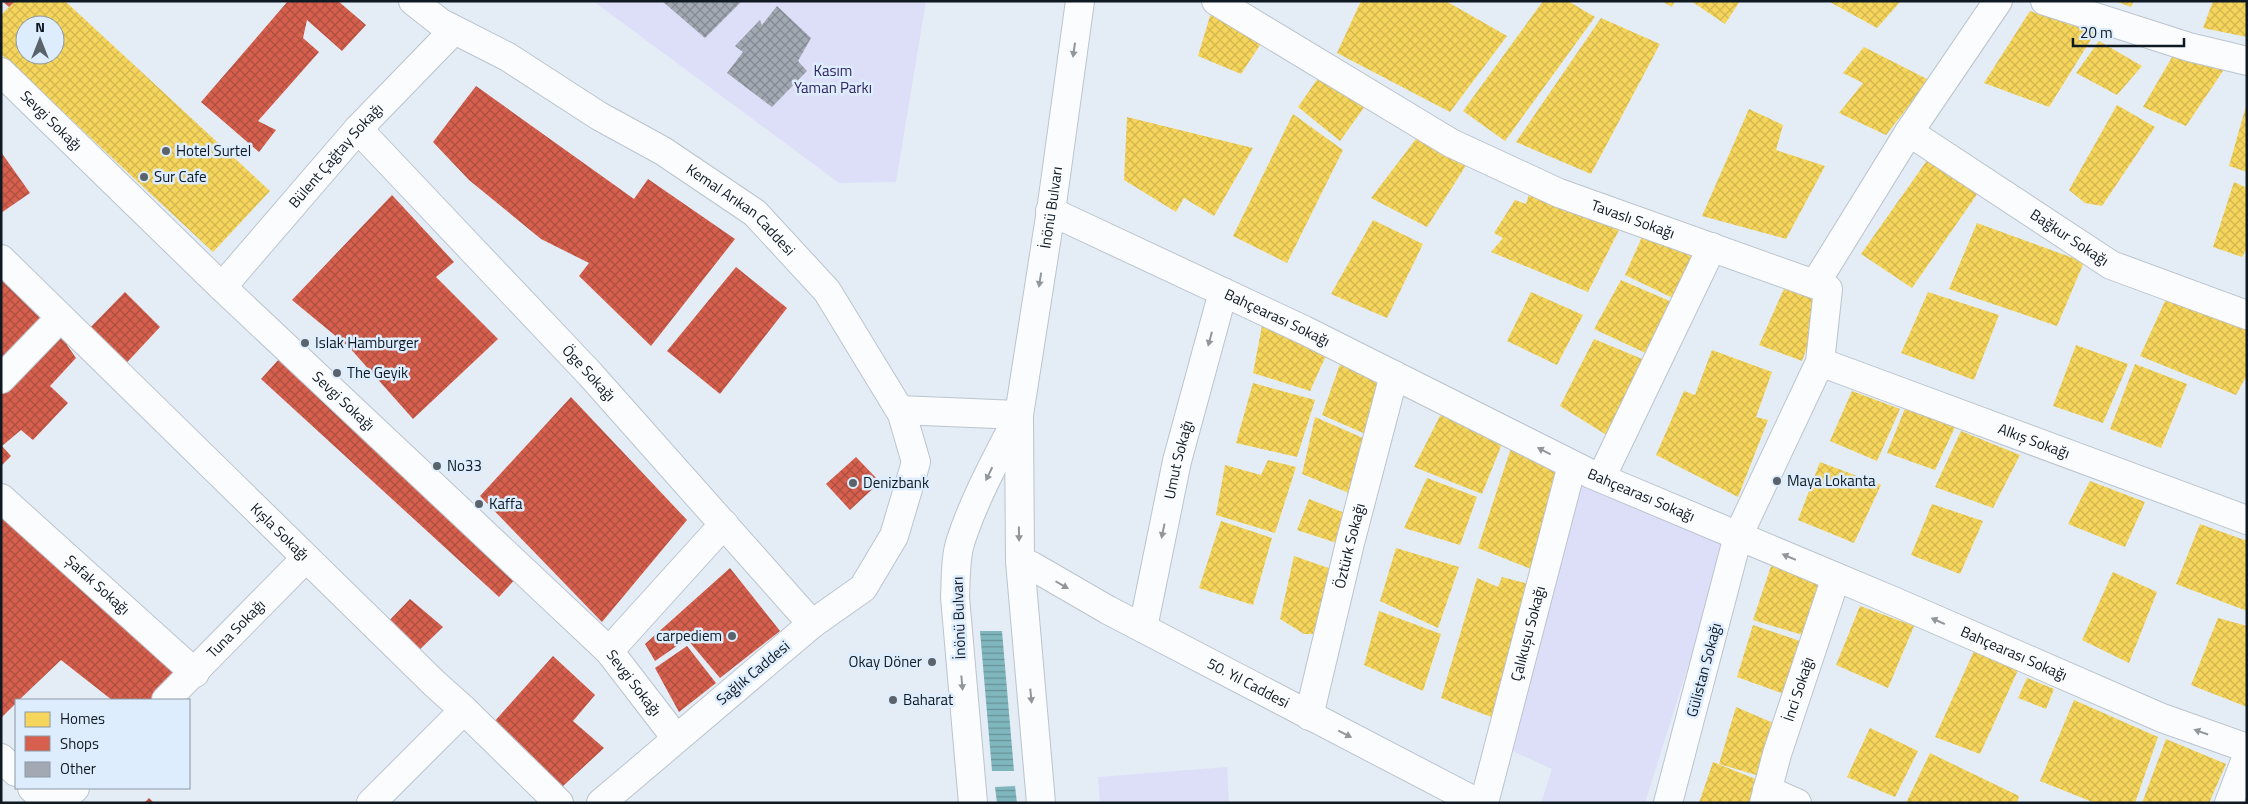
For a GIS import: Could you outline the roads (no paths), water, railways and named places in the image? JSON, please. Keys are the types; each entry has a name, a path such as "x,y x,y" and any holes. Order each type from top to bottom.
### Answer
{"street":[{"name":"Kemal Arıkan Caddesi","path":"413,1 441,23 508,57 599,116 664,152 755,213 827,291 900,410 916,462 894,536"},
{"name":"İnönü Bulvarı","path":"1041,803 1020,561 1019,415 1080,1"},
{"name":"Tavaslı Sokağı","path":"1216,1 1451,143 1559,193 1815,284"},
{"path":"1738,536 1820,362 1828,289 1815,284 1909,132 1998,1"},
{"path":"2045,1 2189,47 2247,61"},
{"name":"Bülent Çağtay Sokağı","path":"222,287 358,129 454,30"},
{"name":"Sevgi Sokağı","path":"1,72 222,287 609,651 676,738"},
{"name":"Öge Sokağı","path":"358,129 590,374 812,624"},
{"name":"Bağkur Sokağı","path":"1909,132 2111,265 2247,315"},
{"name":"Bahçearası Sokağı","path":"1050,210 1223,292 1572,465 2162,718 2247,748"},
{"path":"1601,478 1712,248"},
{"name":"Kışla Sokağı","path":"1,259 559,803"},
{"name":"Umut Sokağı","path":"1143,628 1177,461 1223,292"},
{"path":"1,379 60,318"},
{"name":"Alkış Sokağı","path":"1820,362 2247,520"},
{"name":"Öztürk Sokağı","path":"1309,716 1350,543 1394,376"},
{"path":"900,410 1019,415"},
{"name":"İnönü Bulvarı","path":"973,803 955,597 956,572 960,542 973,510 1019,415"},
{"name":"Çalıkuşu Sokağı","path":"1484,803 1572,465"},
{"name":"Şafak Sokağı","path":"1,498 195,673"},
{"path":"609,651 724,524"},
{"name":"Sağlık Caddesi","path":"601,803 812,624 862,588 894,536"},
{"name":"Gülistan Sokağı","path":"1668,803 1738,536"},
{"name":"Tuna Sokağı","path":"167,699 195,673 306,558"},
{"name":"50. Yıl Caddesi","path":"1020,561 1032,566 1080,595 1478,803"},
{"name":"İnci Sokağı","path":"1765,796 1777,754 1836,577"},
{"path":"371,803 464,710"},
{"path":"2229,803 2247,756"},
{"path":"1,758 15,771"},
{"path":"33,789 48,803"},
{"path":"59,803 74,789"},
{"path":"1765,796 1796,803"}],"place":[{"name":"Hotel Surtel","path":"166,151"},
{"name":"Sur Cafe","path":"144,177"},
{"name":"Islak Hamburger","path":"305,343"},
{"name":"The Geyik","path":"337,373"},
{"name":"No33","path":"437,466"},
{"name":"Maya Lokanta","path":"1777,481"},
{"name":"Denizbank","path":"853,483"},
{"name":"Kaffa","path":"479,504"},
{"name":"carpediem","path":"732,636"},
{"name":"Okay Döner","path":"932,662"},
{"name":"Baharat","path":"893,700"}],"park label":[{"name":"Kasım Yaman Parkı","path":"833,80"}]}
